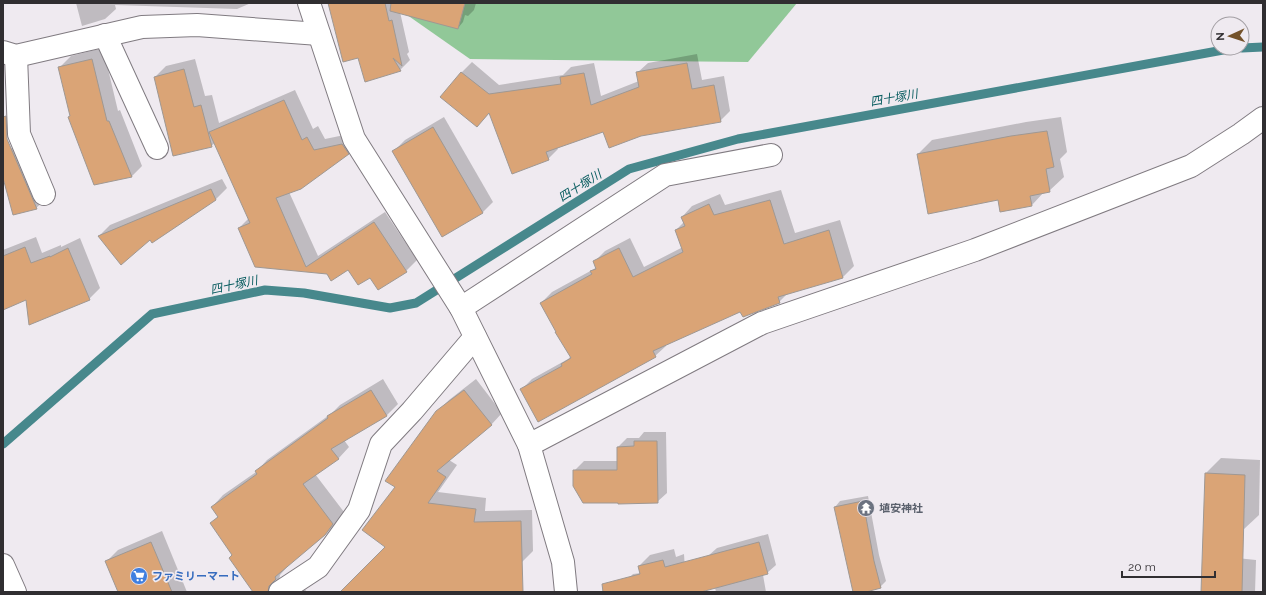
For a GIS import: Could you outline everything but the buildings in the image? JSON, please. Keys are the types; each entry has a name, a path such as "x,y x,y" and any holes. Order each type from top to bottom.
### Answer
{"street":[{"path":"309,3 354,139 461,308 529,445 563,562 566,592"},
{"path":"44,194 19,134 9,54 142,27 197,25 319,34"},
{"path":"105,35 157,148"},
{"path":"529,445 762,323 975,250 1191,166 1242,134 1263,118"},
{"path":"461,308 665,175 771,155"},
{"path":"280,592 318,567 359,510 382,444 475,337"},
{"path":"3,565 15,592"}],"green space":[{"path":"390,3 797,3 748,62 470,59"}],"waterway":[{"name":"四十塚川","path":"1250,48 1263,47"},
{"name":"四十塚川","path":"3,444 152,314 265,290 304,293 390,308 416,303 629,169 738,139 1210,52"}],"place":[{"name":"埴安神社","path":"866,508"},
{"name":"ファミリーマート","path":"139,576"}]}
